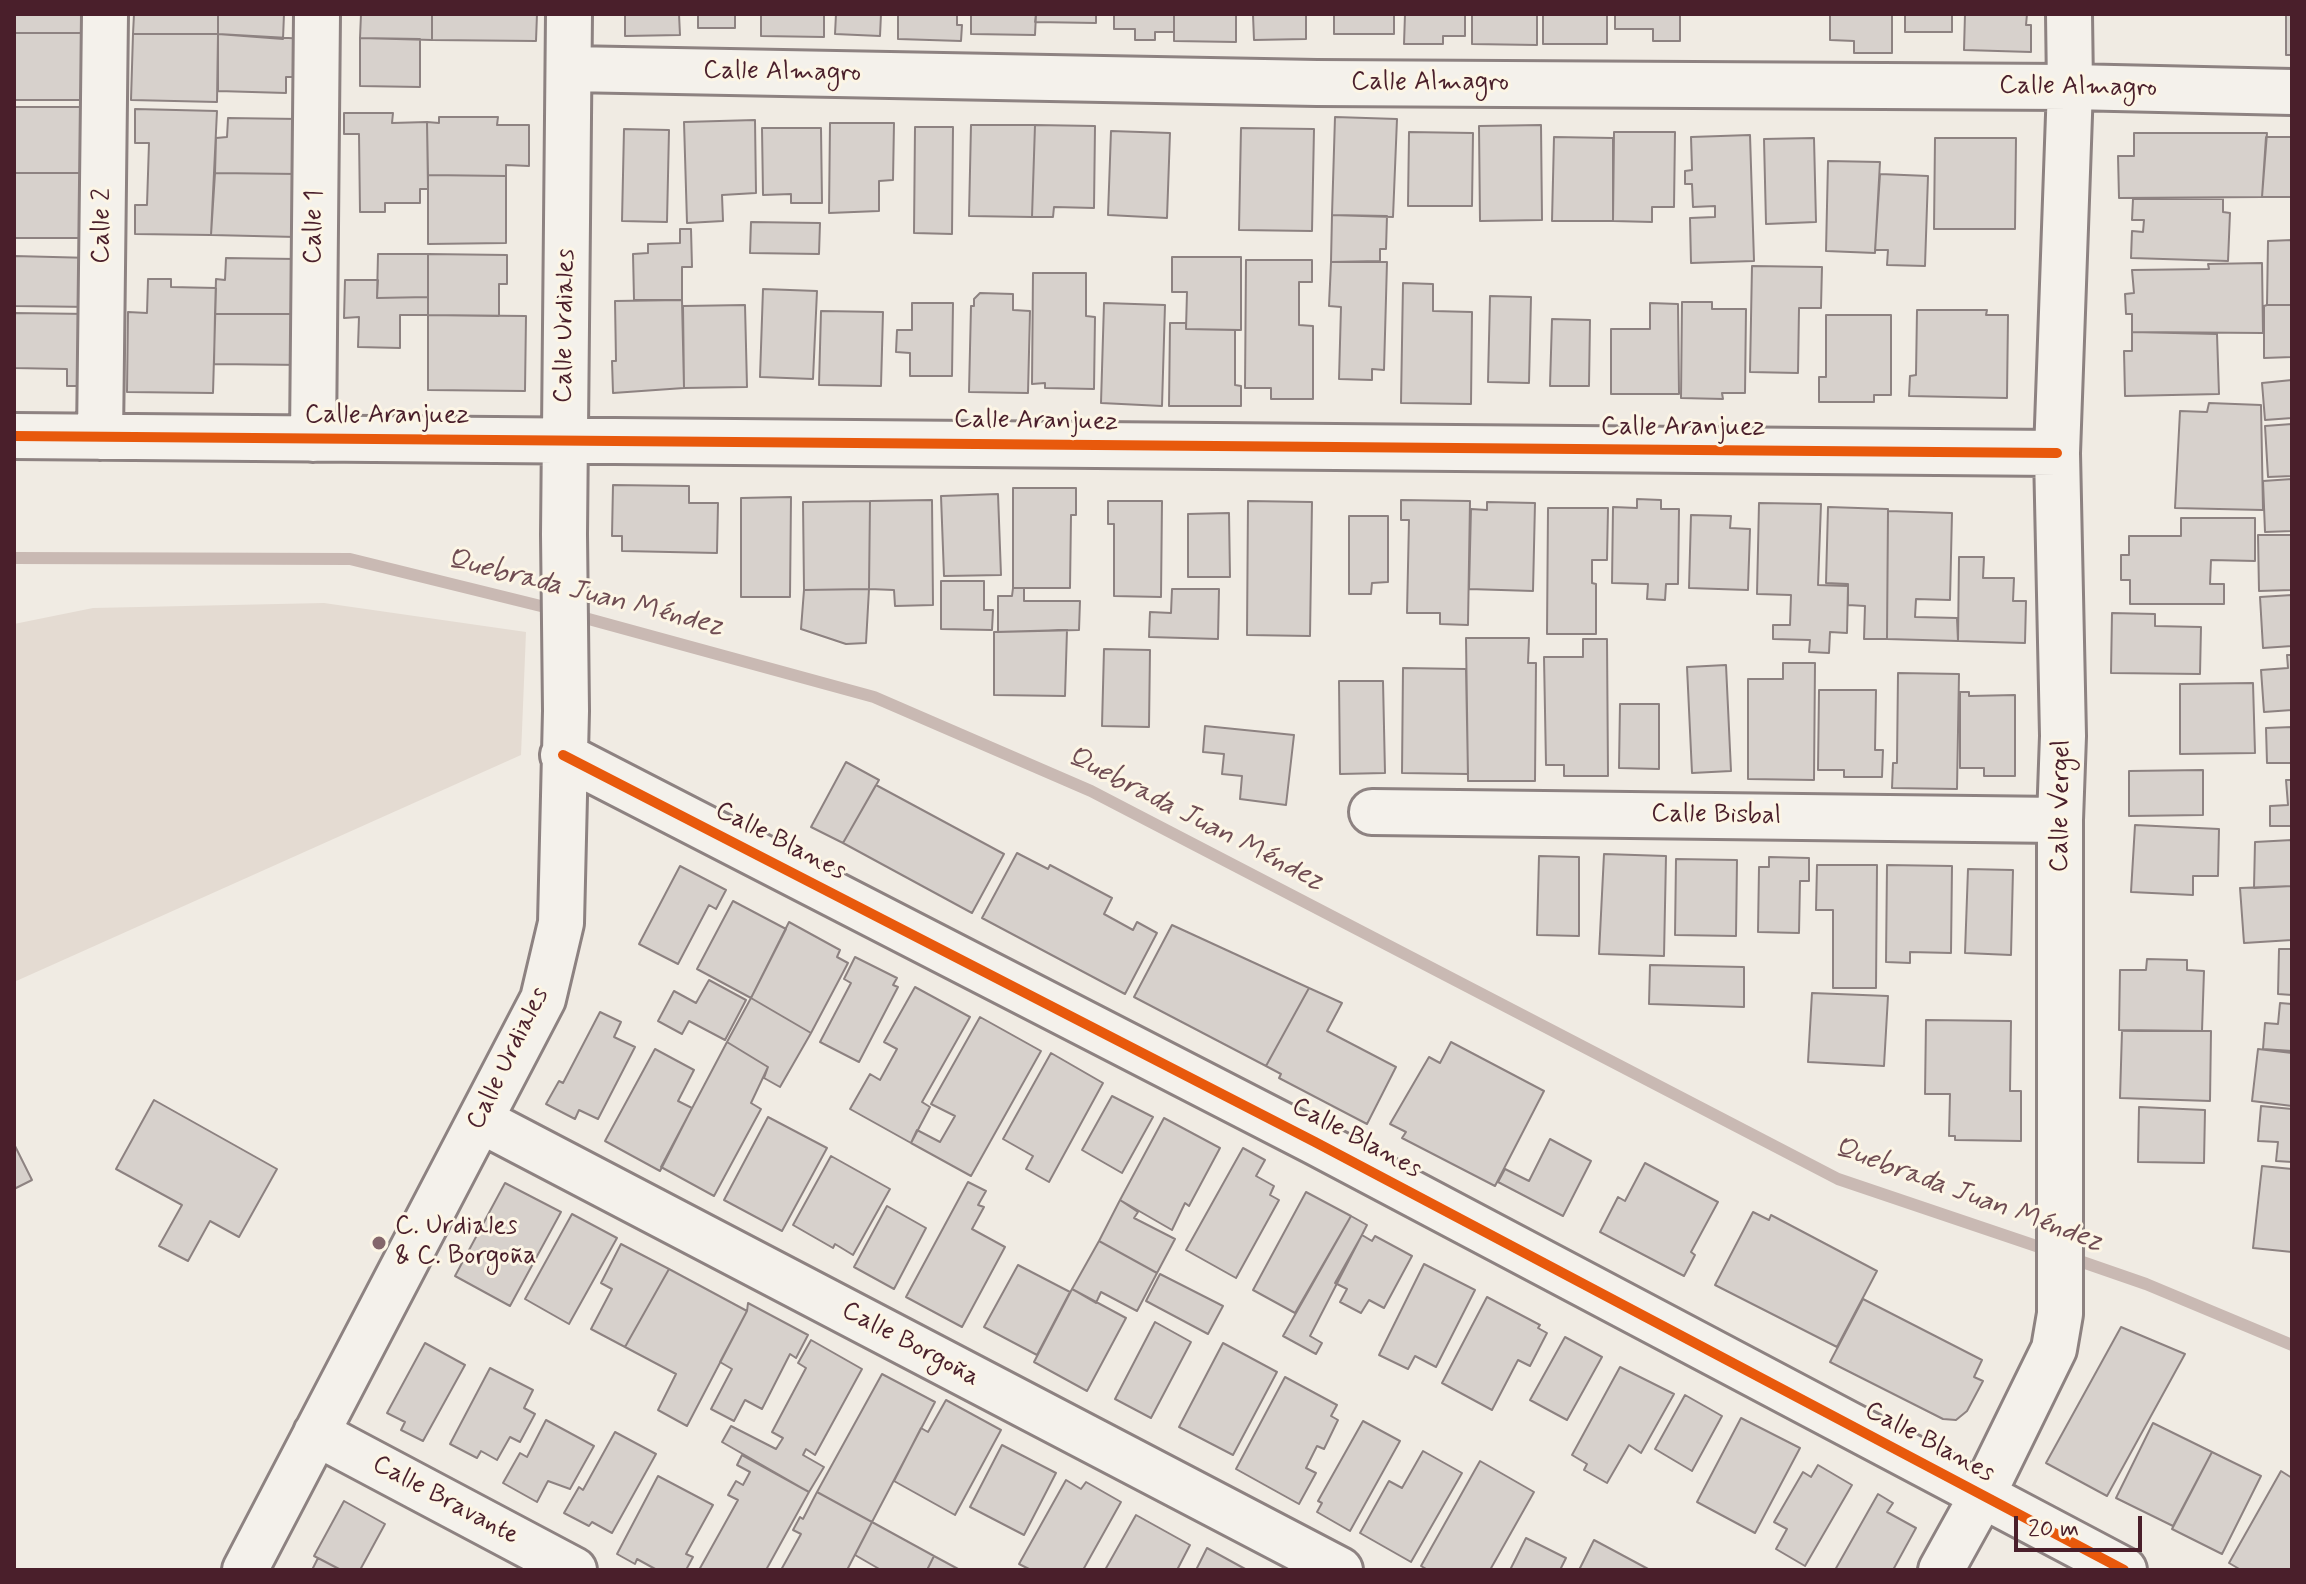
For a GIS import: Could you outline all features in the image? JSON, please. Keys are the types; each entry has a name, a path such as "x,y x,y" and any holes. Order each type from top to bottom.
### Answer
{"street":[{"name":"Calle 2","path":"100,437 105,14"},
{"name":"Calle 1","path":"313,439 317,14"},
{"name":"Calle Urdiales","path":"245,1570 543,999 561,923 566,711 564,534 569,14"},
{"name":"Calle Vergel","path":"1941,1570 1982,1496 2054,1349 2060,1314 2060,820 2063,736 2057,453 2070,87 2069,14"},
{"name":"Calle Almagro","path":"569,69 1332,83 2070,87 2292,92"},
{"name":"Calle Aranjuez","path":"14,436 2057,453"},
{"name":"Calle Blanes","path":"563,755 1315,1142 2124,1570"},
{"name":"Calle Bisbal","path":"1372,812 2060,820"},
{"name":"Calle Borgoña","path":"480,1120 1340,1570"},
{"name":"Calle Bravante","path":"316,1433 574,1570"}],"shaded area":[{"path":"324,603 526,632 521,755 14,982 14,624 93,608"}],"building":[{"path":"14,14 91,14 90,33 14,33"},
{"path":"134,14 218,14 218,34 133,34"},
{"path":"218,14 284,14 283,39 218,34"},
{"path":"361,14 432,14 432,40 360,38"},
{"path":"432,14 537,14 536,41 432,40"},
{"path":"625,14 679,14 680,35 625,36"},
{"path":"698,14 735,14 735,28 698,28"},
{"path":"761,14 824,14 824,37 761,36"},
{"path":"836,14 881,14 880,36 835,34"},
{"path":"898,14 957,14 957,25 962,25 961,41 898,39"},
{"path":"971,14 1036,14 1035,35 971,34"},
{"path":"1036,14 1096,14 1096,23 1035,22"},
{"path":"1114,14 1174,14 1174,32 1155,32 1155,40 1135,40 1135,29 1114,29"},
{"path":"1174,14 1236,14 1236,42 1174,41"},
{"path":"1306,14 1306,39 1254,40 1253,15"},
{"path":"1334,14 1394,14 1394,34 1334,34"},
{"path":"1405,14 1465,14 1465,36 1443,36 1443,44 1404,44"},
{"path":"1472,14 1537,14 1537,45 1472,44"},
{"path":"1543,14 1607,14 1607,44 1543,44"},
{"path":"1615,14 1680,14 1680,41 1653,41 1653,29 1615,29"},
{"path":"1830,14 1892,14 1892,53 1854,53 1854,41 1830,40"},
{"path":"1905,14 1952,14 1952,32 1905,32"},
{"path":"1965,14 2027,14 2026,25 2031,25 2031,52 1964,50"},
{"path":"2286,14 2292,14 2292,55 2286,55"},
{"path":"14,33 90,33 91,100 14,100"},
{"path":"133,34 218,34 217,102 131,100"},
{"path":"218,34 306,39 304,77 286,77 286,93 218,91"},
{"path":"360,38 420,39 420,87 360,86"},
{"path":"14,107 89,107 90,173 14,173"},
{"path":"135,109 217,111 211,235 135,234 135,205 147,205 149,143 135,143"},
{"path":"344,113 393,113 392,123 427,122 428,189 420,189 420,203 385,203 385,212 360,212 359,134 344,134"},
{"path":"439,117 498,117 497,125 529,125 529,166 506,165 506,176 428,175 427,122 439,123"},
{"path":"1335,117 1397,119 1393,217 1332,215"},
{"path":"228,118 299,119 298,174 215,173 216,138 227,137"},
{"path":"755,120 756,193 722,195 723,221 687,223 684,122"},
{"path":"830,123 894,123 893,180 879,181 879,211 829,213"},
{"path":"971,125 1035,125 1032,217 969,216"},
{"path":"1035,125 1095,126 1094,208 1054,207 1053,217 1032,217"},
{"path":"1541,125 1542,220 1480,221 1479,126"},
{"path":"915,127 953,127 952,234 914,233"},
{"path":"762,128 821,128 822,203 791,203 791,194 763,195"},
{"path":"1241,128 1314,129 1312,231 1239,230"},
{"path":"624,129 669,130 667,222 622,221"},
{"path":"1111,131 1170,133 1167,218 1108,215"},
{"path":"1409,132 1473,133 1472,206 1408,206"},
{"path":"1614,132 1675,132 1674,207 1652,207 1652,222 1613,221"},
{"path":"2134,133 2267,133 2262,197 2119,198 2118,156 2134,156"},
{"path":"1750,135 1754,261 1691,263 1690,218 1715,217 1715,206 1693,207 1692,184 1685,184 1685,171 1692,170 1691,137"},
{"path":"1554,137 1613,138 1613,221 1552,221"},
{"path":"2266,137 2292,137 2292,197 2262,197"},
{"path":"1814,138 1816,222 1766,224 1764,139"},
{"path":"1935,138 2016,138 2015,229 1934,229"},
{"path":"1828,161 1880,162 1875,253 1826,251"},
{"path":"14,173 90,173 90,238 14,238"},
{"path":"215,173 298,174 296,237 211,235"},
{"path":"1880,174 1928,176 1925,266 1887,265 1888,250 1875,250"},
{"path":"428,175 506,176 506,243 428,244"},
{"path":"2133,199 2223,199 2223,212 2230,213 2228,261 2131,258 2132,231 2143,232 2144,220 2132,220"},
{"path":"1332,215 1387,216 1386,249 1380,249 1380,261 1331,262"},
{"path":"751,222 820,223 819,254 750,253"},
{"path":"680,229 691,229 692,267 682,267 682,300 634,300 633,254 648,253 648,244 680,243"},
{"path":"2292,240 2292,305 2267,305 2268,241"},
{"path":"378,254 428,254 428,297 377,298"},
{"path":"428,254 507,255 507,284 499,284 499,316 428,315"},
{"path":"14,256 92,258 91,307 14,306"},
{"path":"1172,257 1241,257 1241,330 1186,329 1187,292 1172,292"},
{"path":"226,258 296,259 295,314 215,314 216,279 225,280"},
{"path":"1246,260 1312,260 1312,282 1299,282 1299,325 1313,326 1313,399 1271,399 1271,388 1245,388"},
{"path":"1331,262 1387,262 1384,370 1372,369 1372,380 1339,379 1341,307 1329,306"},
{"path":"2262,263 2263,333 2132,332 2132,314 2126,314 2125,294 2134,293 2132,270 2209,269 2208,264"},
{"path":"1752,266 1822,267 1821,308 1799,308 1798,373 1750,372"},
{"path":"1033,273 1086,273 1086,316 1095,317 1094,389 1045,388 1045,383 1032,384"},
{"path":"148,279 171,279 171,287 216,288 213,393 127,392 128,312 147,313"},
{"path":"345,280 378,280 377,298 428,297 428,315 400,315 400,348 358,347 359,317 344,318"},
{"path":"1403,283 1433,284 1433,311 1472,312 1471,404 1401,403"},
{"path":"763,289 817,291 813,379 760,377"},
{"path":"980,293 1013,294 1013,310 1030,311 1028,393 969,392 971,306 974,306 974,299"},
{"path":"1490,296 1531,297 1529,383 1488,382"},
{"path":"682,300 684,388 613,393 615,301"},
{"path":"1682,302 1712,302 1712,309 1746,309 1745,393 1722,393 1723,399 1681,398"},
{"path":"912,303 953,303 952,376 910,376 910,353 896,352 897,330 912,330"},
{"path":"1104,303 1165,305 1162,406 1101,403"},
{"path":"1650,303 1678,304 1679,394 1611,394 1611,329 1650,329"},
{"path":"745,305 747,387 684,388 683,306"},
{"path":"2292,305 2292,357 2264,358 2264,306"},
{"path":"1917,310 1987,310 1986,315 2008,315 2007,398 1909,396 1910,376 1916,375"},
{"path":"821,311 883,312 881,386 819,385"},
{"path":"14,313 89,314 88,386 67,386 67,369 14,368"},
{"path":"215,314 304,314 303,365 214,364"},
{"path":"428,315 526,316 525,391 428,390"},
{"path":"1826,315 1891,315 1891,395 1874,395 1874,402 1819,402 1819,377 1826,377"},
{"path":"1552,319 1590,320 1589,386 1550,386"},
{"path":"1170,323 1186,323 1186,329 1235,330 1235,385 1241,386 1241,406 1169,406"},
{"path":"2132,332 2217,334 2219,394 2125,396 2124,351 2132,351"},
{"path":"2292,380 2292,418 2265,420 2262,383"},
{"path":"2209,403 2261,405 2263,510 2175,508 2180,411 2207,412"},
{"path":"2292,424 2292,476 2268,477 2265,426"},
{"path":"2292,479 2292,531 2265,532 2263,481"},
{"path":"613,485 689,486 689,503 718,503 717,553 622,551 622,536 612,536"},
{"path":"1013,488 1076,488 1076,515 1071,515 1070,588 1013,588"},
{"path":"998,494 1001,575 944,576 941,496"},
{"path":"791,497 790,597 741,597 741,498"},
{"path":"1637,499 1661,500 1661,509 1679,509 1678,584 1666,584 1665,600 1647,599 1648,584 1612,583 1613,507 1637,508"},
{"path":"932,500 933,605 895,606 894,590 869,589 870,501"},
{"path":"1401,500 1470,501 1468,625 1440,624 1440,613 1407,613 1409,520 1401,520"},
{"path":"870,501 869,589 804,590 803,502"},
{"path":"1108,501 1162,501 1161,597 1114,596 1114,524 1108,524"},
{"path":"1248,501 1312,502 1310,636 1247,635"},
{"path":"1487,502 1535,503 1533,591 1469,589 1471,509 1487,510"},
{"path":"1759,503 1821,504 1818,585 1848,586 1847,633 1830,632 1829,653 1809,652 1810,640 1773,639 1773,625 1790,625 1791,595 1757,594"},
{"path":"1828,507 1888,509 1887,639 1864,639 1865,606 1848,605 1848,584 1826,583"},
{"path":"1548,508 1608,508 1607,560 1592,560 1592,583 1596,584 1596,634 1547,634"},
{"path":"1888,511 1952,513 1950,600 1916,599 1915,617 1957,618 1958,641 1887,639"},
{"path":"1229,513 1230,577 1188,577 1188,514"},
{"path":"1691,515 1731,516 1730,528 1750,529 1748,590 1689,588"},
{"path":"1349,516 1388,516 1388,582 1372,583 1371,594 1349,594"},
{"path":"2181,518 2255,518 2255,561 2211,560 2210,584 2224,584 2224,604 2130,604 2130,580 2121,580 2121,555 2129,555 2129,536 2181,536"},
{"path":"2258,535 2292,535 2292,590 2259,591"},
{"path":"1959,557 1984,557 1983,578 2014,578 2013,601 2026,601 2025,643 1958,641"},
{"path":"941,581 984,581 984,610 993,610 992,630 941,629"},
{"path":"1013,588 1024,588 1024,601 1080,601 1079,630 998,632 998,596 1012,596"},
{"path":"869,589 866,643 846,644 801,629 804,590"},
{"path":"1172,589 1219,589 1218,639 1149,637 1150,612 1171,613"},
{"path":"2292,595 2292,646 2263,648 2260,597"},
{"path":"2112,613 2155,614 2155,626 2201,627 2200,674 2111,673"},
{"path":"1067,630 1065,696 994,695 994,632"},
{"path":"1466,638 1529,638 1528,663 1536,663 1535,781 1468,781"},
{"path":"1583,639 1607,639 1608,776 1564,776 1564,765 1546,765 1544,657 1583,657"},
{"path":"1104,649 1150,650 1149,727 1102,726"},
{"path":"2287,655 2292,655 2292,710 2264,712 2261,670 2288,668"},
{"path":"1783,663 1815,663 1814,780 1748,779 1748,679 1783,679"},
{"path":"1726,665 1731,771 1692,773 1687,667"},
{"path":"1403,668 1466,669 1468,774 1402,773"},
{"path":"1898,673 1959,674 1957,789 1892,788 1893,763 1897,763"},
{"path":"1339,681 1383,681 1385,773 1340,774"},
{"path":"2253,683 2255,753 2180,754 2180,684"},
{"path":"1819,690 1876,690 1875,750 1883,750 1882,777 1844,777 1844,770 1818,770"},
{"path":"1960,692 1969,692 1969,696 2015,695 2015,776 1984,776 1984,768 1960,768"},
{"path":"1620,704 1659,704 1659,769 1619,768"},
{"path":"1205,726 1294,735 1286,805 1240,799 1242,776 1222,774 1224,754 1203,752"},
{"path":"2292,727 2292,763 2267,763 2266,728"},
{"path":"846,762 879,780 843,843 811,827"},
{"path":"2203,770 2203,815 2129,816 2129,771"},
{"path":"2286,780 2292,780 2292,826 2270,826 2270,806 2288,805"},
{"path":"876,785 1004,854 972,913 843,843"},
{"path":"2135,825 2219,829 2218,876 2193,876 2193,895 2131,892"},
{"path":"2292,840 2292,886 2254,888 2255,842"},
{"path":"1017,853 1048,869 1050,865 1112,898 1104,914 1133,930 1137,922 1157,933 1125,994 982,918"},
{"path":"1604,854 1666,856 1664,956 1599,954"},
{"path":"1539,856 1579,857 1579,936 1537,935"},
{"path":"1769,857 1809,858 1809,881 1800,881 1799,933 1758,932 1759,867 1769,867"},
{"path":"1676,859 1737,860 1736,936 1675,935"},
{"path":"1817,865 1877,865 1876,988 1833,988 1833,910 1816,910"},
{"path":"1887,865 1952,866 1951,953 1910,952 1910,963 1886,962"},
{"path":"680,866 726,890 716,909 709,905 678,964 639,944"},
{"path":"1968,869 2013,870 2011,955 1965,953"},
{"path":"2292,886 2292,940 2244,943 2240,888"},
{"path":"733,901 786,929 751,998 697,969"},
{"path":"789,922 840,950 837,957 848,963 811,1033 751,998"},
{"path":"1172,925 1309,988 1266,1066 1134,997"},
{"path":"2279,949 2292,949 2292,995 2278,994"},
{"path":"855,957 897,978 893,985 898,987 859,1062 820,1042 851,983 844,979"},
{"path":"2147,959 2187,960 2187,970 2204,971 2202,1031 2119,1030 2120,970 2146,970"},
{"path":"1650,965 1744,967 1744,1007 1649,1004"},
{"path":"709,980 746,1000 725,1040 689,1021 682,1034 658,1021 674,991 696,1003"},
{"path":"915,987 970,1017 922,1102 930,1107 911,1143 850,1109 870,1074 880,1080 897,1049 884,1042"},
{"path":"1309,988 1342,1003 1327,1031 1396,1067 1367,1124 1279,1078 1281,1074 1266,1066"},
{"path":"1812,993 1888,996 1884,1066 1808,1062"},
{"path":"751,998 811,1033 780,1087 764,1078 768,1067 727,1042"},
{"path":"2280,1003 2292,1004 2292,1051 2263,1049 2265,1023 2278,1024"},
{"path":"600,1012 621,1022 614,1037 635,1047 598,1119 579,1110 575,1119 546,1104 559,1081 563,1083"},
{"path":"980,1017 1041,1051 971,1176 911,1143 917,1130 940,1142 955,1116 931,1104"},
{"path":"1926,1020 2011,1021 2010,1091 2021,1091 2021,1141 1955,1140 1955,1136 1949,1136 1950,1094 1925,1094"},
{"path":"2122,1031 2211,1031 2210,1101 2120,1098"},
{"path":"727,1042 768,1067 751,1103 761,1109 714,1196 661,1167"},
{"path":"1451,1042 1544,1091 1495,1186 1402,1138 1406,1132 1390,1124 1429,1057 1440,1063"},
{"path":"655,1049 694,1070 678,1101 692,1108 660,1171 605,1141"},
{"path":"2258,1049 2292,1053 2292,1106 2252,1101"},
{"path":"1051,1053 1103,1083 1049,1182 1026,1169 1033,1156 1003,1139"},
{"path":"1112,1096 1153,1117 1122,1173 1082,1150"},
{"path":"154,1100 277,1169 239,1237 210,1221 188,1261 159,1246 182,1205 116,1169"},
{"path":"2261,1106 2292,1109 2292,1162 2276,1161 2278,1142 2258,1141"},
{"path":"2139,1107 2205,1110 2204,1163 2138,1162"},
{"path":"768,1117 827,1148 782,1231 724,1200"},
{"path":"1164,1118 1220,1148 1189,1206 1185,1203 1172,1230 1120,1200"},
{"path":"1550,1139 1591,1161 1563,1216 1498,1182 1505,1169 1529,1181"},
{"path":"14,1144 32,1180 14,1189"},
{"path":"1243,1148 1265,1160 1256,1176 1274,1186 1270,1195 1279,1200 1236,1278 1186,1250"},
{"path":"831,1156 890,1189 853,1255 835,1244 833,1248 793,1225"},
{"path":"1645,1163 1718,1202 1691,1252 1695,1255 1684,1276 1600,1232 1618,1197 1625,1201"},
{"path":"2262,1166 2292,1169 2292,1252 2253,1248"},
{"path":"968,1182 986,1191 978,1205 984,1207 972,1229 1005,1247 962,1327 906,1297"},
{"path":"505,1183 561,1212 510,1306 455,1276"},
{"path":"1306,1192 1351,1216 1295,1313 1253,1290"},
{"path":"1120,1200 1138,1212 1134,1218 1175,1239 1157,1273 1099,1241"},
{"path":"887,1206 926,1228 894,1289 854,1267"},
{"path":"1753,1212 1769,1220 1771,1215 1877,1271 1837,1347 1715,1285"},
{"path":"572,1214 617,1238 569,1324 525,1299"},
{"path":"1351,1216 1367,1225 1310,1336 1322,1343 1316,1354 1283,1336"},
{"path":"1362,1235 1372,1241 1375,1236 1412,1256 1384,1308 1369,1300 1361,1313 1340,1302 1347,1289 1335,1283"},
{"path":"1099,1241 1157,1273 1137,1311 1101,1292 1096,1303 1072,1289"},
{"path":"621,1244 669,1269 625,1347 591,1329 612,1289 601,1283"},
{"path":"1424,1264 1475,1290 1436,1367 1415,1356 1408,1369 1379,1355"},
{"path":"1018,1265 1070,1292 1037,1355 984,1327"},
{"path":"669,1269 747,1311 687,1426 658,1410 676,1374 625,1347"},
{"path":"1160,1274 1223,1306 1208,1334 1146,1301"},
{"path":"1072,1289 1126,1318 1087,1391 1034,1362"},
{"path":"1487,1297 1540,1325 1538,1328 1547,1333 1530,1366 1518,1360 1492,1410 1442,1383"},
{"path":"1863,1299 1982,1360 1974,1377 1983,1381 1967,1411 1956,1420 1943,1419 1830,1362"},
{"path":"748,1303 808,1335 796,1358 790,1354 762,1409 745,1400 734,1421 711,1409 732,1369 720,1362 747,1311"},
{"path":"1155,1322 1191,1342 1151,1418 1115,1399"},
{"path":"2121,1327 2185,1354 2107,1496 2046,1463"},
{"path":"1565,1337 1602,1357 1567,1420 1530,1400"},
{"path":"811,1340 862,1369 815,1455 806,1449 803,1455 824,1467 809,1492 722,1442 731,1426 776,1449 783,1438 772,1432 806,1368 798,1363"},
{"path":"425,1343 465,1365 423,1441 401,1430 405,1422 387,1413"},
{"path":"1223,1343 1277,1372 1233,1455 1179,1427"},
{"path":"1620,1367 1674,1394 1641,1453 1629,1445 1607,1483 1584,1470 1587,1464 1572,1455"},
{"path":"490,1368 533,1390 524,1408 535,1414 520,1442 510,1437 497,1460 481,1451 477,1458 450,1444"},
{"path":"882,1374 935,1402 872,1522 817,1492"},
{"path":"1285,1377 1337,1405 1331,1416 1338,1420 1324,1449 1317,1446 1306,1468 1316,1473 1299,1504 1236,1469"},
{"path":"1685,1395 1722,1416 1692,1471 1655,1449"},
{"path":"946,1400 1001,1430 955,1515 894,1481 921,1428 928,1432"},
{"path":"1741,1418 1800,1448 1755,1533 1697,1502"},
{"path":"546,1420 594,1446 570,1489 548,1481 537,1502 503,1483 520,1453 527,1457"},
{"path":"1363,1421 1400,1441 1350,1531 1317,1512 1322,1503 1318,1501"},
{"path":"2153,1423 2212,1452 2173,1526 2116,1498"},
{"path":"615,1432 656,1454 612,1533 592,1522 589,1526 564,1513 579,1487 583,1490"},
{"path":"1002,1445 1056,1473 1024,1535 970,1507"},
{"path":"1423,1451 1462,1473 1411,1562 1360,1533 1389,1481 1402,1488"},
{"path":"2212,1452 2261,1476 2222,1554 2172,1529"},
{"path":"742,1455 809,1492 766,1570 699,1570 738,1500 728,1495 736,1481 743,1485 750,1472 737,1465"},
{"path":"1480,1461 1534,1492 1490,1570 1428,1570 1421,1566"},
{"path":"1818,1465 1852,1485 1805,1566 1776,1549 1787,1529 1774,1522 1803,1472 1811,1477"},
{"path":"2281,1471 2292,1478 2292,1570 2241,1570 2229,1563"},
{"path":"658,1476 713,1505 686,1554 693,1557 686,1570 657,1570 637,1559 635,1564 617,1554"},
{"path":"1066,1480 1081,1489 1086,1482 1121,1502 1083,1570 1031,1570 1019,1564"},
{"path":"817,1492 872,1522 847,1570 781,1570 801,1534 793,1530 800,1517 803,1519"},
{"path":"1878,1494 1893,1503 1887,1512 1916,1528 1893,1570 1835,1570"},
{"path":"344,1501 385,1524 360,1570 341,1570 314,1556"},
{"path":"1136,1515 1190,1545 1177,1570 1105,1570"},
{"path":"872,1522 934,1556 927,1570 881,1570 855,1555"},
{"path":"1526,1538 1566,1558 1560,1570 1510,1570"},
{"path":"1594,1540 1650,1570 1579,1570"},
{"path":"1207,1548 1247,1570 1196,1570"},
{"path":"934,1556 960,1570 927,1570"},
{"path":"318,1558 341,1570 312,1570"}],"waterway":[{"name":"Quebrada Juan Méndez","path":"14,558 350,559 557,610"},
{"name":"Quebrada Juan Méndez","path":"574,615 874,697 1091,791 1838,1179 2051,1251"},
{"name":"Quebrada Juan Méndez","path":"2068,1257 2146,1284 2292,1345"}],"cycle path":[{"path":"14,436 2057,453"},
{"path":"563,755 1315,1142 2124,1570"}],"place":[{"name":"C. Urdiales & C. Borgoña","path":"379,1243"}]}
